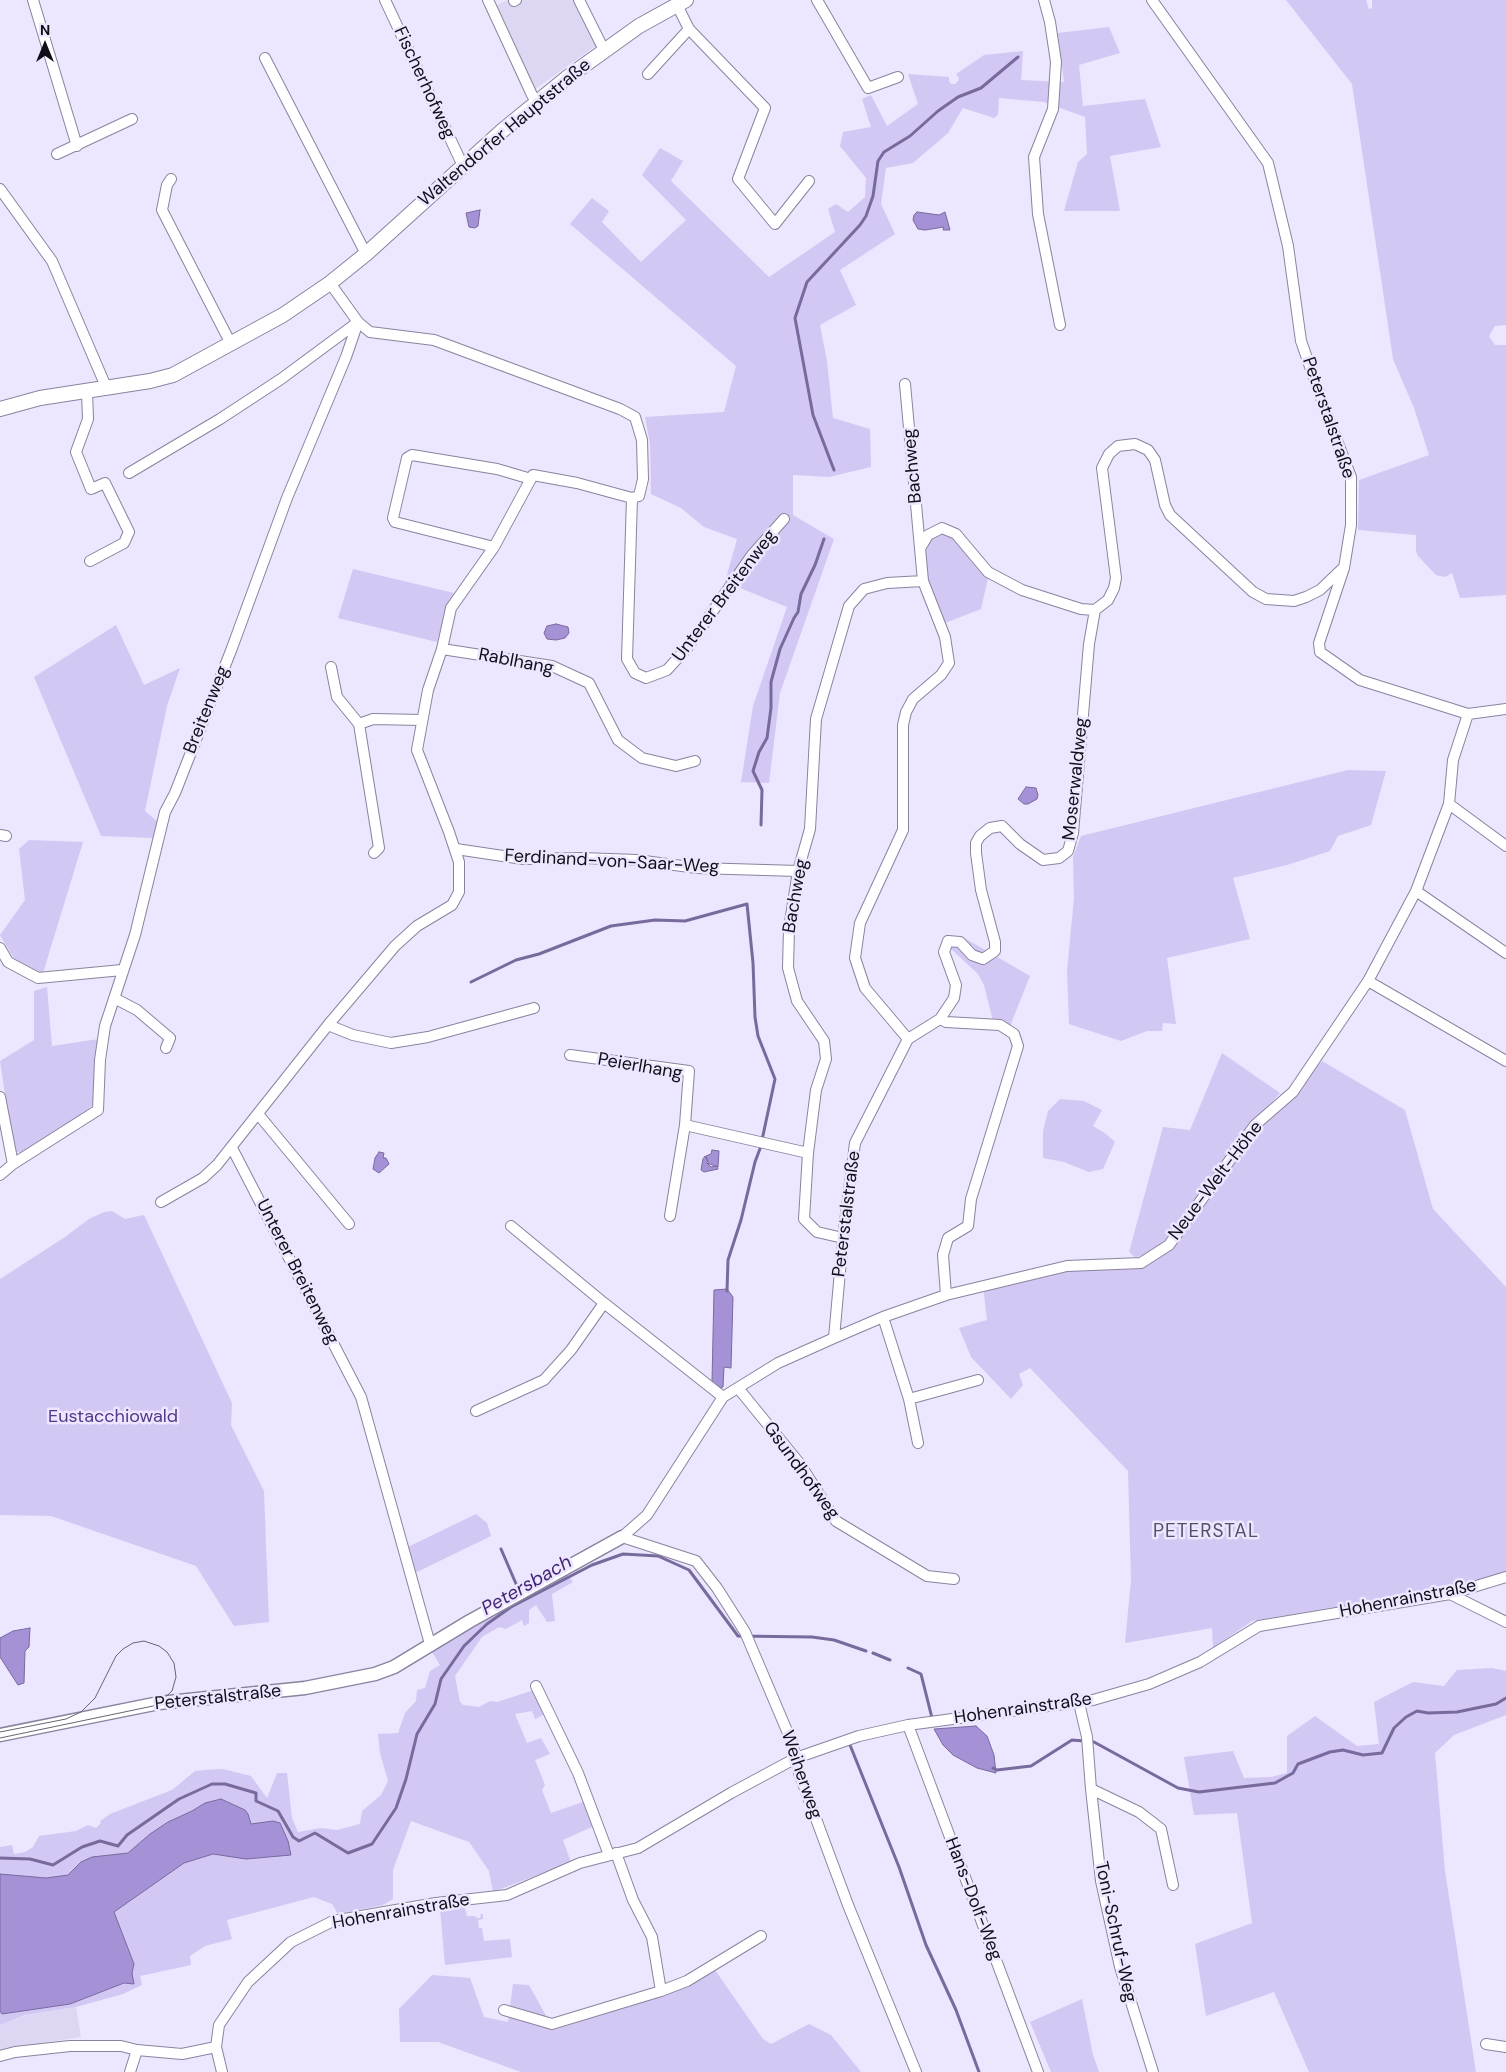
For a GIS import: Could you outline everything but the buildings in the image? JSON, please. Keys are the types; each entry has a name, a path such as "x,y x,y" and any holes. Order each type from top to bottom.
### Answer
{"main road":[{"name":"Waltendorfer Hauptstraße","path":"0,409 47,397 107,389 173,375 282,315 330,283 366,254 537,102 604,50 639,26 681,3"}],"street":[{"path":"33,0 77,146"},
{"name":"Fischerhofweg","path":"385,0 463,166"},
{"path":"488,0 537,102"},
{"path":"579,0 604,50"},
{"path":"816,0 868,88 898,78"},
{"path":"1044,0 1050,22 1056,62 1053,109 1034,157 1038,214 1060,325"},
{"name":"Peterstalstraße","path":"1152,0 1268,163 1288,246 1301,341 1351,477 1351,525 1344,568"},
{"name":"Waltendorfer Hauptstraße","path":"681,3 689,29 765,108 738,179 775,224 809,181"},
{"path":"648,74 689,29"},
{"path":"265,58 366,254"},
{"path":"57,154 132,119"},
{"path":"171,179 167,185 162,210 231,344"},
{"path":"0,189 52,261 107,389"},
{"path":"129,474 228,414 281,379 358,322 330,283"},
{"name":"Unterer Breitenweg","path":"358,322 370,332 434,340 579,393 635,417 642,440 643,478 639,496 632,498 627,658 635,672 646,678 668,670 687,648 752,555 784,519"},
{"name":"Breitenweg","path":"13,1164 98,1110 100,1060 105,1026 135,935 165,812 175,793 232,648 287,498 346,357 358,322"},
{"name":"Bachweg","path":"905,384 920,547"},
{"path":"87,392 88,419 76,452 91,488 105,484 129,532 124,543 90,560"},
{"path":"908,1039 865,988 855,958 860,923 903,830 903,725 906,712 913,699 941,675 949,663 945,637 924,581 920,547 928,535 942,528 956,534 988,572 1022,590 1081,610 1095,610 1108,600 1114,588 1116,578 1102,468 1109,454 1118,446 1135,444 1148,450 1155,460 1165,505 1170,515 1252,592 1266,599 1294,601 1320,590 1344,568"},
{"path":"494,548 395,522 393,518 407,458 412,455 497,469 531,479"},
{"path":"160,1202 203,1178 232,1148 328,1025 395,946 417,926 452,905 459,892 459,862 456,849 417,750 422,720 428,690 442,649 444,631 451,608 494,548 533,475 578,483 632,498"},
{"path":"1344,568 1320,643 1320,652 1360,680 1468,714 1506,709"},
{"name":"Bachweg","path":"843,1238 817,1232 804,1219 808,1153 816,1090 826,1059 824,1041 797,1002 788,968 789,930 798,871 810,829 816,719 849,606 864,589 887,583 924,581"},
{"name":"Moserwaldweg","path":"908,1039 940,1019 954,998 956,985 944,952 948,941 960,942 972,955 983,959 995,951 995,942 981,890 976,853 976,843 980,836 990,828 1002,826 1020,844 1043,860 1059,858 1068,851 1073,833 1088,644 1095,610"},
{"name":"Rablhang","path":"442,649 552,666 589,683 618,740 642,758 676,766 696,761"},
{"path":"331,668 337,697 359,724 379,848 374,853"},
{"name":"Neue-Welt-Höhe","path":"834,1338 883,1317 946,1295 1067,1266 1142,1264 1169,1245 1255,1125 1293,1092 1368,981 1416,892 1448,804 1453,760 1468,714"},
{"path":"359,724 373,719 422,720"},
{"path":"1448,804 1506,846"},
{"name":"Ferdinand-von-Saar-Weg","path":"456,849 523,859 582,858 637,860 697,868 798,871"},
{"path":"1416,892 1506,953"},
{"path":"0,948 8,962 38,978 122,970"},
{"path":"1368,981 1506,1061"},
{"path":"114,998 137,1010 166,1034 170,1038 166,1048"},
{"path":"328,1025 353,1036 391,1043 428,1037 534,1008"},
{"path":"940,1019 946,1022 1000,1025 1014,1034 1018,1046 971,1199 968,1226 948,1238 943,1255 946,1295"},
{"name":"Peterstalstraße","path":"0,1735 159,1703 334,1683 375,1674 394,1667 430,1644 622,1537 647,1515 723,1397 778,1363 834,1338 843,1238 855,1143 908,1039"},
{"name":"Peierlhang","path":"570,1055 689,1071 685,1125 670,1216"},
{"path":"0,1097 13,1164 0,1175"},
{"path":"258,1114 349,1224"},
{"path":"685,1125 808,1153"},
{"name":"Unterer Breitenweg","path":"232,1148 361,1397 430,1644"},
{"path":"511,1226 604,1303 723,1397"},
{"path":"476,1411 544,1380 572,1350 604,1303"},
{"path":"883,1317 909,1399 918,1443"},
{"path":"909,1399 978,1380"},
{"name":"Gsundhofweg","path":"738,1388 800,1464 836,1521 927,1576 954,1579"},
{"name":"Weiherweg","path":"622,1537 696,1561 717,1588 746,1635 793,1745 799,1773 848,1905 916,2072"},
{"name":"Hohenrainstraße","path":"216,2047 219,2025 248,1982 291,1942 333,1921 436,1903 507,1895 580,1863 638,1848 730,1793 796,1758 859,1736 908,1725 1080,1703 1149,1684 1200,1662 1259,1626 1450,1594 1506,1577"},
{"path":"1450,1594 1506,1622"},
{"path":"536,1686 578,1773 633,1900 652,1936 661,1991"},
{"name":"Toni-Schruf-Weg","path":"1080,1703 1087,1737 1101,1881 1120,1967 1154,2072"},
{"name":"Hans-Dolf-Weg","path":"908,1725 1038,2072"},
{"path":"1091,1789 1139,1812 1161,1829 1173,1885"},
{"path":"504,2010 552,2024 661,1991 687,1981 761,1936"},
{"path":"1486,2044 1506,2047"},
{"path":"0,2056 15,2052 70,2046 121,2046 136,2050 182,2054 216,2047 222,2072"},
{"path":"130,2072 136,2050"}],"shaded area":[{"path":"507,0 579,0 600,43 535,89 497,5"},
{"path":"480,210 478,226 475,228 469,227 466,213"},
{"path":"917,212 939,215 945,212 950,230 943,230 944,227 925,230 918,229 913,220"},
{"path":"556,624 568,627 569,633 565,638 547,639 544,633 547,626"},
{"path":"1026,787 1036,788 1038,795 1037,799 1024,804 1018,799"},
{"path":"712,1150 719,1151 718,1169 704,1172 701,1170 703,1159 705,1156 708,1162 706,1156 711,1154"},
{"path":"379,1152 384,1153 383,1158 386,1158 389,1164 379,1173 373,1169 375,1158"},
{"path":"727,1289 733,1297 731,1368 724,1367 723,1387 719,1388 712,1382 714,1290"},
{"path":"30,1628 29,1647 25,1651 24,1683 18,1685 0,1657 0,1638 13,1631"},
{"path":"976,1726 987,1736 994,1755 996,1773 977,1768 953,1755 943,1745 934,1729"},
{"path":"221,1799 245,1810 251,1824 273,1821 280,1823 288,1841 291,1855 246,1859 213,1854 184,1863 114,1912 134,1964 132,1973 134,1984 124,1983 70,2004 2,2014 0,2011 0,1874 46,1878 68,1875 81,1862 92,1857 128,1853 150,1834 168,1822 205,1803"},
{"path":"76,2007 81,2037 0,2050 0,2025 27,2015"}],"green space":[{"path":"1286,0 1366,0 1369,9 1372,8 1372,0 1506,0 1506,325 1495,326 1489,336 1495,345 1506,345 1506,595 1460,598 1452,573 1445,577 1436,575 1418,556 1416,551 1416,535 1358,530 1359,480 1429,455 1414,408 1393,359 1352,84"},
{"path":"1109,27 1120,53 1079,65 1083,106 1145,99 1161,147 1110,156 1120,211 1064,211 1078,162 1087,154 1085,117 1044,102 999,98 998,115 994,118 963,108 948,133 913,163 886,168 881,204 895,234 840,270 856,305 820,325 827,361 833,418 870,429 871,467 829,477 793,475 793,515 834,539 780,693 769,783 741,782 753,706 787,607 725,582 737,539 704,527 681,508 651,494 650,444 645,417 724,412 736,366 570,224 592,198 609,211 602,222 641,262 686,220 642,175 660,148 683,161 671,181 769,277 835,232 828,209 836,204 848,212 865,197 866,178 840,146 843,132 871,127 862,99 871,95 887,126 918,104 908,74 949,77 951,84 955,84 959,78 956,74 984,55 1023,51 1021,80 1064,82 1058,33"},
{"path":"943,533 951,535 971,561 988,578 981,609 945,623 926,577 924,560 927,548 933,537"},
{"path":"353,569 454,593 447,604 437,642 338,618"},
{"path":"116,625 144,685 180,668 167,706 145,811 159,823 153,838 101,836 34,677"},
{"path":"1348,770 1386,771 1371,825 1338,836 1330,851 1287,865 1233,878 1250,939 1167,958 1176,1024 1163,1023 1162,1031 1147,1031 1121,1041 1069,1024 1067,971 1074,898 1073,857 1081,836"},
{"path":"29,840 83,842 43,973 17,964 0,935 25,900 19,849"},
{"path":"961,936 1030,976 1010,1026 993,1021 984,985 978,974 950,948"},
{"path":"47,987 52,1046 99,1039 95,1103 78,1118 21,1153 13,1148 0,1061 34,1040 34,991"},
{"path":"1222,1053 1280,1093 1250,1127 1161,1246 1144,1256 1135,1257 1129,1252 1163,1127 1190,1130"},
{"path":"1322,1061 1405,1110 1433,1209 1506,1287 1506,1572 1448,1588 1252,1621 1213,1648 1212,1628 1125,1643 1131,1580 1128,1471 1030,1368 1019,1374 1023,1385 1011,1399 971,1357 959,1328 987,1320 983,1286 1067,1266 1141,1263 1169,1245 1255,1125 1293,1092"},
{"path":"1060,1099 1084,1101 1102,1110 1093,1126 1115,1142 1103,1169 1089,1172 1064,1162 1043,1158 1043,1131 1048,1111"},
{"name":"Eustacchiowald","path":"112,1211 125,1219 144,1215 232,1403 231,1425 264,1491 269,1622 234,1626 196,1566 51,1516 0,1515 0,1279 65,1237 89,1219 104,1212"},
{"path":"476,1514 487,1523 491,1536 415,1573 408,1547"},
{"path":"568,1575 573,1582 552,1594 555,1621 547,1622 536,1605 529,1610 529,1623 524,1626 522,1620 506,1629 499,1627 482,1637 455,1676 460,1702 463,1705 479,1707 490,1701 497,1702 534,1690 542,1704 543,1715 535,1719 532,1711 515,1714 527,1743 541,1738 550,1754 535,1760 545,1785 542,1790 551,1813 583,1802 594,1826 563,1840 571,1862 493,1892 489,1871 469,1842 411,1821 393,1870 393,1899 383,1905 338,1914 332,1904 314,1897 227,1920 232,1939 205,1946 190,1956 191,1965 140,1976 142,1985 123,1994 76,2007 25,2015 0,2025 0,1847 12,1845 14,1854 25,1852 33,1847 39,1836 76,1831 88,1825 96,1828 101,1823 100,1821 110,1814 172,1790 195,1771 205,1770 223,1769 251,1776 267,1798 277,1773 287,1773 292,1818 298,1832 321,1828 337,1830 360,1824 362,1811 381,1795 388,1781 380,1753 378,1734 398,1733 405,1713 416,1701 417,1690 425,1688 430,1671 440,1665 432,1652 477,1621"},
{"path":"1492,1668 1506,1671 1506,1715 1454,1735 1435,1753 1445,1871 1476,2072 1309,2072 1274,1992 1206,2016 1195,1944 1252,1923 1237,1813 1194,1815 1184,1757 1233,1751 1244,1778 1271,1777 1287,1773 1287,1736 1315,1716 1357,1746 1379,1744 1374,1702 1413,1682 1444,1686 1457,1670"},
{"path":"464,1905 467,1916 480,1918 481,1914 483,1914 483,1919 478,1920 479,1928 482,1928 484,1941 510,1939 512,1957 445,1965 440,1909"},
{"path":"715,1970 763,2039 771,2044 809,2024 831,2035 861,2072 521,2072 438,2042 400,2042 399,2009 432,1975 470,1978 484,2017 508,2022 513,1984 529,1985 554,2030 665,1995"},
{"path":"1082,1999 1093,2055 1099,2072 1051,2072 1030,2022"}],"waterway":[{"path":"834,470 813,415 795,318 807,282 860,225 866,216 873,196 878,161 884,152 910,136 938,111 958,97 981,88 1018,57"},
{"path":"761,825 762,790 753,771 759,752 767,738 771,708 771,682 780,649 798,612 801,594 815,565 824,539"},
{"path":"471,982 516,960 539,954 611,926 655,920 685,921 747,904 758,1036 775,1079 762,1140"},
{"path":"727,1291 728,1260 761,1146"},
{"path":"501,1549 517,1586"},
{"name":"Petersbach","path":"0,1858 30,1859 53,1865 82,1847 100,1841 118,1846 127,1835 179,1799 212,1784 225,1784 256,1793 256,1801 278,1811 293,1837 299,1841 315,1833 348,1853 372,1844 396,1808 406,1779 417,1734 435,1704 441,1679 464,1646 487,1624 511,1607 592,1565 623,1554 658,1556 689,1570 738,1636 812,1637 834,1640 866,1651"},
{"name":"Petersbach","path":"873,1653 890,1660"},
{"name":"Petersbach","path":"908,1668 921,1674 932,1718"},
{"name":"Petersbach","path":"1090,1742 1094,1742 1178,1788 1199,1792 1275,1783 1293,1773 1298,1764 1330,1752 1343,1750 1363,1755 1382,1753 1394,1728 1406,1717 1417,1711 1428,1713 1457,1712 1496,1704 1506,1698"},
{"name":"Petersbach","path":"993,1768 997,1770 1031,1766 1072,1740 1084,1741"},
{"path":"850,1745 899,1867 926,1945 956,2010 979,2072"}],"tram line":[{"path":"0,1732 66,1719 81,1712 95,1698 116,1656 133,1643 144,1641 159,1646 167,1652 174,1663 176,1677 172,1691 153,1706 0,1738"}],"district":[{"name":"PETERSTAL","path":"1206,1532"}]}
